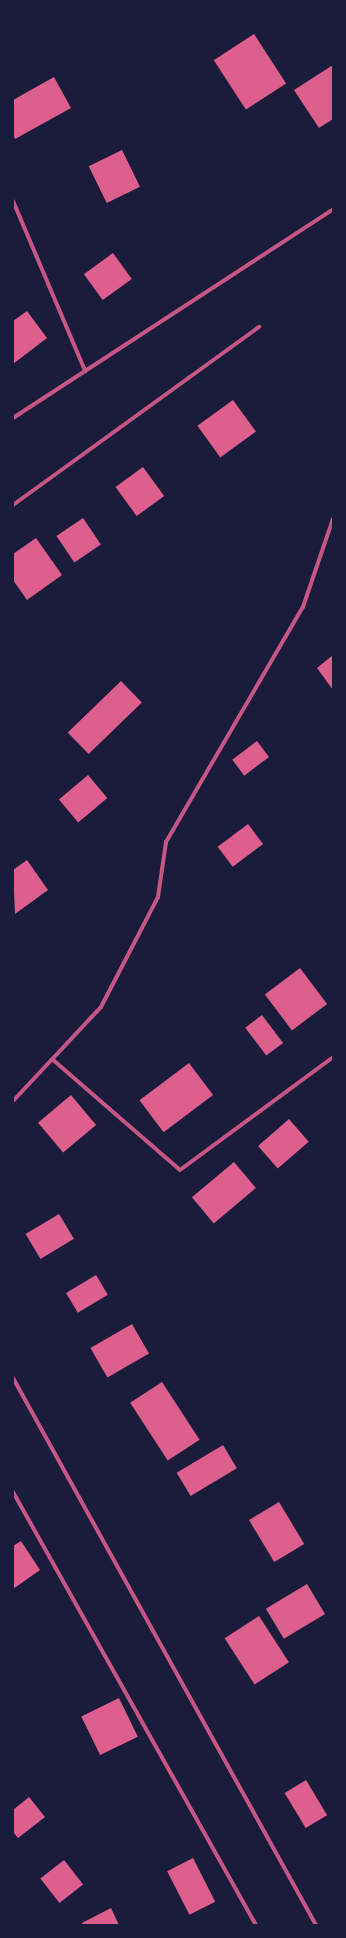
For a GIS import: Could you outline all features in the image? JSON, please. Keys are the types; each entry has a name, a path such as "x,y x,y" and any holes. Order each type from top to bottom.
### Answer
{"street":[{"path":"13,202 85,371"},
{"path":"13,418 333,209"},
{"path":"13,505 259,327"},
{"path":"13,1101 101,1007 158,897 166,842 303,607 333,519"},
{"path":"52,1059 180,1170 333,1057"},
{"path":"13,1378 316,1925"},
{"path":"13,1492 256,1925"}],"building":[{"path":"254,34 286,83 246,110 214,60"},
{"path":"333,65 333,119 319,128 294,90"},
{"path":"54,77 71,108 15,139 13,135 13,100"},
{"path":"122,150 140,187 107,203 89,166"},
{"path":"113,253 132,279 103,300 84,274"},
{"path":"27,311 47,338 13,364 13,321"},
{"path":"233,400 256,432 220,457 197,426"},
{"path":"143,467 164,496 137,516 115,487"},
{"path":"83,518 101,545 74,562 56,536"},
{"path":"36,538 62,575 27,600 13,580 13,554"},
{"path":"333,655 333,690 317,668"},
{"path":"121,681 142,703 89,754 68,732"},
{"path":"257,741 269,757 244,776 232,760"},
{"path":"88,775 107,798 78,822 59,799"},
{"path":"248,824 263,844 233,867 218,847"},
{"path":"27,860 48,890 15,914 13,870"},
{"path":"300,968 327,1004 292,1030 265,994"},
{"path":"262,1015 283,1043 266,1056 245,1028"},
{"path":"189,1063 213,1095 164,1132 139,1100"},
{"path":"71,1095 96,1125 63,1153 38,1123"},
{"path":"289,1119 309,1142 278,1169 258,1146"},
{"path":"234,1162 256,1188 214,1223 192,1197"},
{"path":"59,1214 74,1239 41,1259 26,1234"},
{"path":"96,1275 108,1295 78,1313 66,1293"},
{"path":"132,1324 149,1353 107,1377 90,1348"},
{"path":"162,1382 200,1440 168,1461 130,1403"},
{"path":"223,1445 237,1468 191,1496 177,1473"},
{"path":"279,1502 304,1544 274,1562 249,1520"},
{"path":"21,1541 40,1570 13,1589 13,1546"},
{"path":"307,1584 325,1614 284,1639 266,1609"},
{"path":"259,1616 289,1662 255,1684 225,1638"},
{"path":"119,1698 138,1737 100,1755 81,1716"},
{"path":"306,1780 327,1815 306,1828 285,1793"},
{"path":"29,1797 45,1817 18,1838 13,1832 13,1810"},
{"path":"193,1858 215,1902 189,1915 167,1871"},
{"path":"64,1860 83,1884 59,1903 40,1878"},
{"path":"111,1908 119,1925 83,1925 82,1923"}]}
